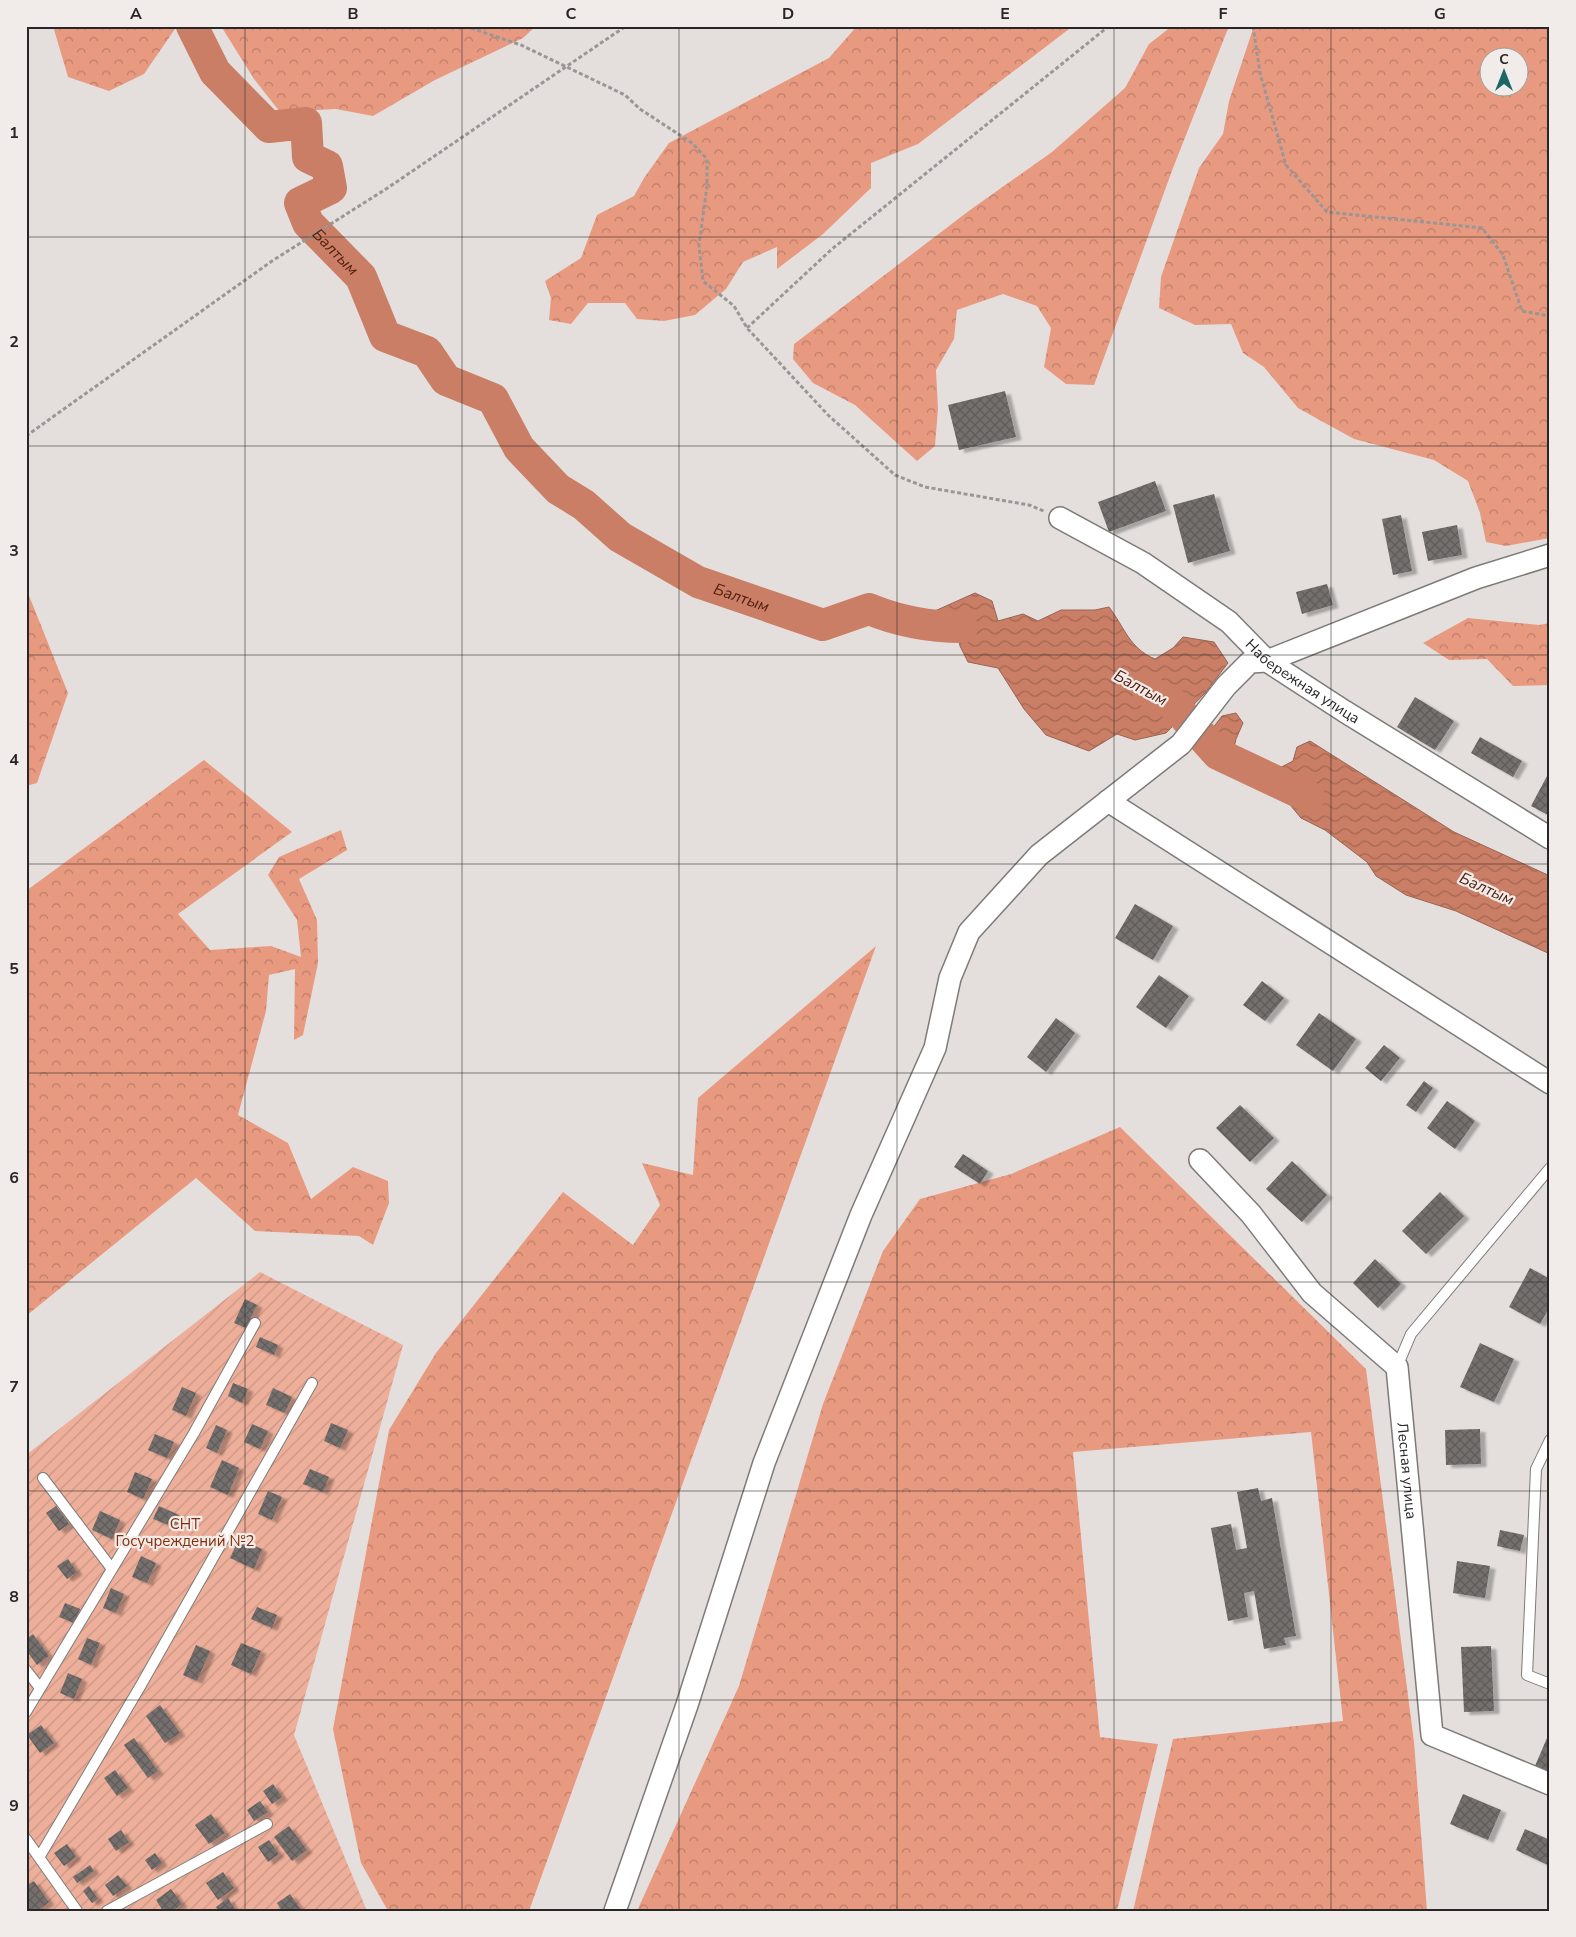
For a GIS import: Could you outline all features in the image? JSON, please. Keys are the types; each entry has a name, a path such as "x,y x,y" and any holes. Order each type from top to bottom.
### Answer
{"street":[{"name":"Набережная улица","path":"1060,518 1144,563 1229,622 1267,661 1344,712 1550,838"},
{"path":"616,1911 687,1705 764,1463 861,1215 935,1048 950,978 969,932 1039,855 1181,744 1226,686 1250,662 1267,661 1476,578 1550,555"},
{"path":"1108,801 1550,1083"},
{"path":"1200,1160 1252,1214 1312,1293 1397,1367"},
{"name":"Лесная улица","path":"1397,1367 1432,1735 1550,1784"}],"lane":[{"path":"1397,1367 1411,1334 1550,1168"},
{"path":"26,1712 194,1433 255,1323"},
{"path":"40,1856 141,1685 312,1383"},
{"path":"1550,1440 1536,1469 1528,1675 1550,1684"},
{"path":"43,1478 112,1569"},
{"path":"26,1670 40,1688"},
{"path":"108,1911 267,1824"},
{"path":"26,1839 40,1856 72,1909"}],"path":[{"path":"465,26 522,45 568,66 624,95 692,143 707,159 708,186 699,245 703,281 734,306 747,328 828,415 895,475 925,487 1029,504 1060,518"},
{"path":"26,436 272,261 386,190 626,26"},
{"path":"747,328 832,249 1108,26"},
{"path":"1252,26 1260,72 1286,165 1328,212 1482,228 1503,255 1522,311 1550,316"}],"green space":[{"path":"53,26 177,26 144,74 109,91 68,77"},
{"path":"221,26 536,26 523,38 435,80 373,116 336,109 280,112 254,79"},
{"path":"857,26 1073,26 918,144 871,163 871,188 823,234 777,269 777,247 743,262 726,289 695,315 664,321 637,319 625,303 588,303 571,324 549,320 551,298 545,281 581,258 597,215 634,196 644,178 669,143 829,58"},
{"path":"1172,26 1229,26 1173,168 1094,385 1066,384 1044,367 1051,328 1037,306 1003,294 957,310 954,339 936,370 938,409 935,446 917,461 855,405 813,383 793,359 794,344 970,210 1052,152 1125,88 1149,44"},
{"path":"1254,26 1550,26 1550,538 1506,546 1486,542 1480,513 1468,481 1434,460 1354,439 1298,408 1264,367 1243,353 1231,324 1195,325 1159,308 1161,277 1199,168 1223,134 1229,101"},
{"path":"26,588 68,693 37,783 26,786"},
{"path":"1468,618 1539,625 1550,623 1550,685 1513,686 1487,659 1449,660 1423,643"},
{"path":"204,760 292,832 178,914 210,950 271,946 301,957 297,920 268,875 279,857 341,830 347,850 299,879 317,920 318,963 303,1035 294,1040 295,969 269,975 266,1011 238,1115 288,1143 311,1199 353,1167 388,1181 389,1203 373,1245 359,1236 255,1231 196,1178 26,1316 26,891"},
{"path":"876,946 529,1911 388,1911 361,1863 333,1729 389,1430 436,1353 563,1192 633,1245 660,1205 642,1163 693,1175 698,1098"},
{"path":"1120,1127 1366,1369 1414,1742 1427,1911 1133,1911 1173,1739 1343,1721 1311,1432 1073,1452 1100,1737 1158,1744 1117,1911 637,1911 739,1686 823,1404 883,1251 920,1199 1011,1174"},
{"name":"СНТ Госучреждений №2","path":"260,1272 403,1345 294,1735 367,1911 26,1911 26,1455"}],"water":[{"path":"975,593 992,601 998,621 1023,614 1038,621 1061,610 1095,610 1109,607 1133,643 1155,659 1173,648 1183,637 1214,642 1228,663 1205,693 1166,733 1135,740 1117,734 1089,751 1046,735 1024,709 998,668 968,662 960,646 958,634 939,632 923,636 917,619"},
{"path":"1236,713 1243,723 1236,739 1232,756 1218,762 1204,749 1206,737 1222,716"},
{"path":"1310,741 1454,832 1550,876 1550,954 1456,911 1406,895 1376,876 1367,862 1325,830 1301,818 1281,794 1267,783 1270,773 1293,761 1297,747"}],"building":[{"path":"1005,391 1016,437 959,450 948,405"},
{"path":"1155,481 1166,511 1109,532 1098,502"},
{"path":"1214,494 1230,551 1188,563 1173,505"},
{"path":"1401,515 1412,571 1393,575 1382,519"},
{"path":"1457,525 1462,555 1428,561 1422,532"},
{"path":"1327,584 1333,605 1302,614 1296,592"},
{"path":"1415,697 1454,721 1435,750 1397,727"},
{"path":"1480,737 1522,761 1513,777 1471,753"},
{"path":"1547,776 1550,777 1550,816 1531,806"},
{"path":"1135,904 1173,926 1153,960 1115,938"},
{"path":"1159,975 1189,996 1166,1028 1136,1007"},
{"path":"1262,981 1284,998 1265,1021 1243,1005"},
{"path":"1319,1013 1356,1039 1333,1071 1296,1045"},
{"path":"1056,1018 1075,1033 1046,1072 1027,1057"},
{"path":"1384,1045 1400,1058 1381,1081 1365,1068"},
{"path":"1424,1081 1433,1088 1416,1112 1406,1105"},
{"path":"1447,1101 1475,1121 1455,1149 1427,1128"},
{"path":"1240,1105 1274,1138 1250,1162 1216,1128"},
{"path":"963,1154 988,1171 980,1184 954,1167"},
{"path":"1292,1161 1327,1195 1302,1222 1266,1189"},
{"path":"1440,1192 1464,1216 1426,1254 1402,1231"},
{"path":"1375,1259 1401,1284 1378,1308 1353,1283"},
{"path":"1530,1268 1550,1279 1550,1306 1540,1324 1509,1307"},
{"path":"245,1299 257,1305 246,1328 234,1323"},
{"path":"260,1337 278,1345 274,1355 256,1347"},
{"path":"1480,1343 1514,1359 1494,1402 1460,1387"},
{"path":"233,1383 248,1389 242,1403 228,1396"},
{"path":"182,1387 196,1393 186,1416 172,1410"},
{"path":"273,1388 292,1397 285,1413 266,1405"},
{"path":"331,1423 348,1430 340,1448 324,1441"},
{"path":"252,1424 268,1431 260,1449 244,1442"},
{"path":"216,1425 227,1430 217,1453 206,1448"},
{"path":"1480,1429 1481,1464 1446,1465 1445,1430"},
{"path":"155,1434 174,1442 167,1458 148,1450"},
{"path":"222,1460 239,1468 228,1495 210,1487"},
{"path":"310,1469 329,1477 323,1492 303,1484"},
{"path":"135,1472 152,1479 143,1499 127,1492"},
{"path":"1258,1488 1261,1501 1272,1498 1296,1636 1284,1638 1286,1645 1264,1649 1254,1591 1244,1593 1248,1617 1228,1621 1211,1528 1231,1524 1236,1550 1247,1548 1237,1492"},
{"path":"268,1491 282,1497 272,1520 258,1514"},
{"path":"56,1506 69,1524 59,1531 46,1513"},
{"path":"159,1506 179,1515 174,1527 153,1519"},
{"path":"100,1511 120,1520 112,1539 92,1530"},
{"path":"1500,1530 1524,1535 1520,1551 1497,1546"},
{"path":"239,1539 262,1549 254,1569 230,1558"},
{"path":"141,1556 156,1563 147,1583 132,1577"},
{"path":"68,1559 77,1572 67,1579 57,1566"},
{"path":"1457,1561 1490,1566 1485,1598 1453,1593"},
{"path":"111,1588 124,1594 116,1613 103,1608"},
{"path":"65,1603 80,1609 74,1623 59,1617"},
{"path":"257,1607 277,1615 272,1628 251,1619"},
{"path":"33,1634 49,1656 37,1665 26,1650 26,1639"},
{"path":"87,1638 100,1643 91,1665 78,1659"},
{"path":"241,1643 261,1651 251,1674 231,1665"},
{"path":"196,1645 210,1651 197,1681 183,1675"},
{"path":"1491,1646 1494,1711 1464,1712 1461,1647"},
{"path":"68,1673 82,1679 74,1699 60,1693"},
{"path":"160,1705 180,1733 165,1743 146,1716"},
{"path":"41,1725 54,1743 40,1753 27,1735"},
{"path":"1550,1731 1550,1772 1535,1766"},
{"path":"134,1738 158,1771 148,1778 124,1745"},
{"path":"115,1770 128,1788 117,1796 104,1778"},
{"path":"273,1784 282,1797 272,1804 263,1791"},
{"path":"1463,1794 1501,1810 1488,1840 1450,1824"},
{"path":"260,1801 268,1812 254,1821 247,1810"},
{"path":"211,1814 225,1833 209,1844 195,1825"},
{"path":"289,1826 307,1850 292,1861 274,1837"},
{"path":"1525,1829 1550,1840 1550,1866 1516,1850"},
{"path":"121,1830 129,1842 116,1851 108,1839"},
{"path":"269,1840 279,1854 268,1862 258,1847"},
{"path":"67,1844 76,1857 64,1866 54,1853"},
{"path":"155,1853 162,1863 152,1870 145,1860"},
{"path":"90,1865 94,1871 77,1883 73,1877"},
{"path":"223,1872 234,1888 218,1900 206,1883"},
{"path":"118,1875 127,1886 113,1896 105,1885"},
{"path":"34,1881 49,1902 37,1911 29,1911 26,1908 26,1886"},
{"path":"89,1886 98,1899 92,1903 83,1891"},
{"path":"171,1889 182,1904 173,1911 163,1911 156,1900"},
{"path":"290,1894 302,1911 282,1911 277,1903"},
{"path":"228,1898 235,1909 219,1911 216,1907"}],"waterway":[{"name":"Балтым","path":"192,26 215,72 269,127 306,123 308,157 327,166 331,188 300,203 308,223 361,277 385,336 427,352 446,380 493,399 519,448 558,489 584,505 620,537 698,582 823,625 869,609 914,623 962,627"},
{"name":"Балтым","path":"1148,691 1173,704 1218,754 1309,797"}]}
